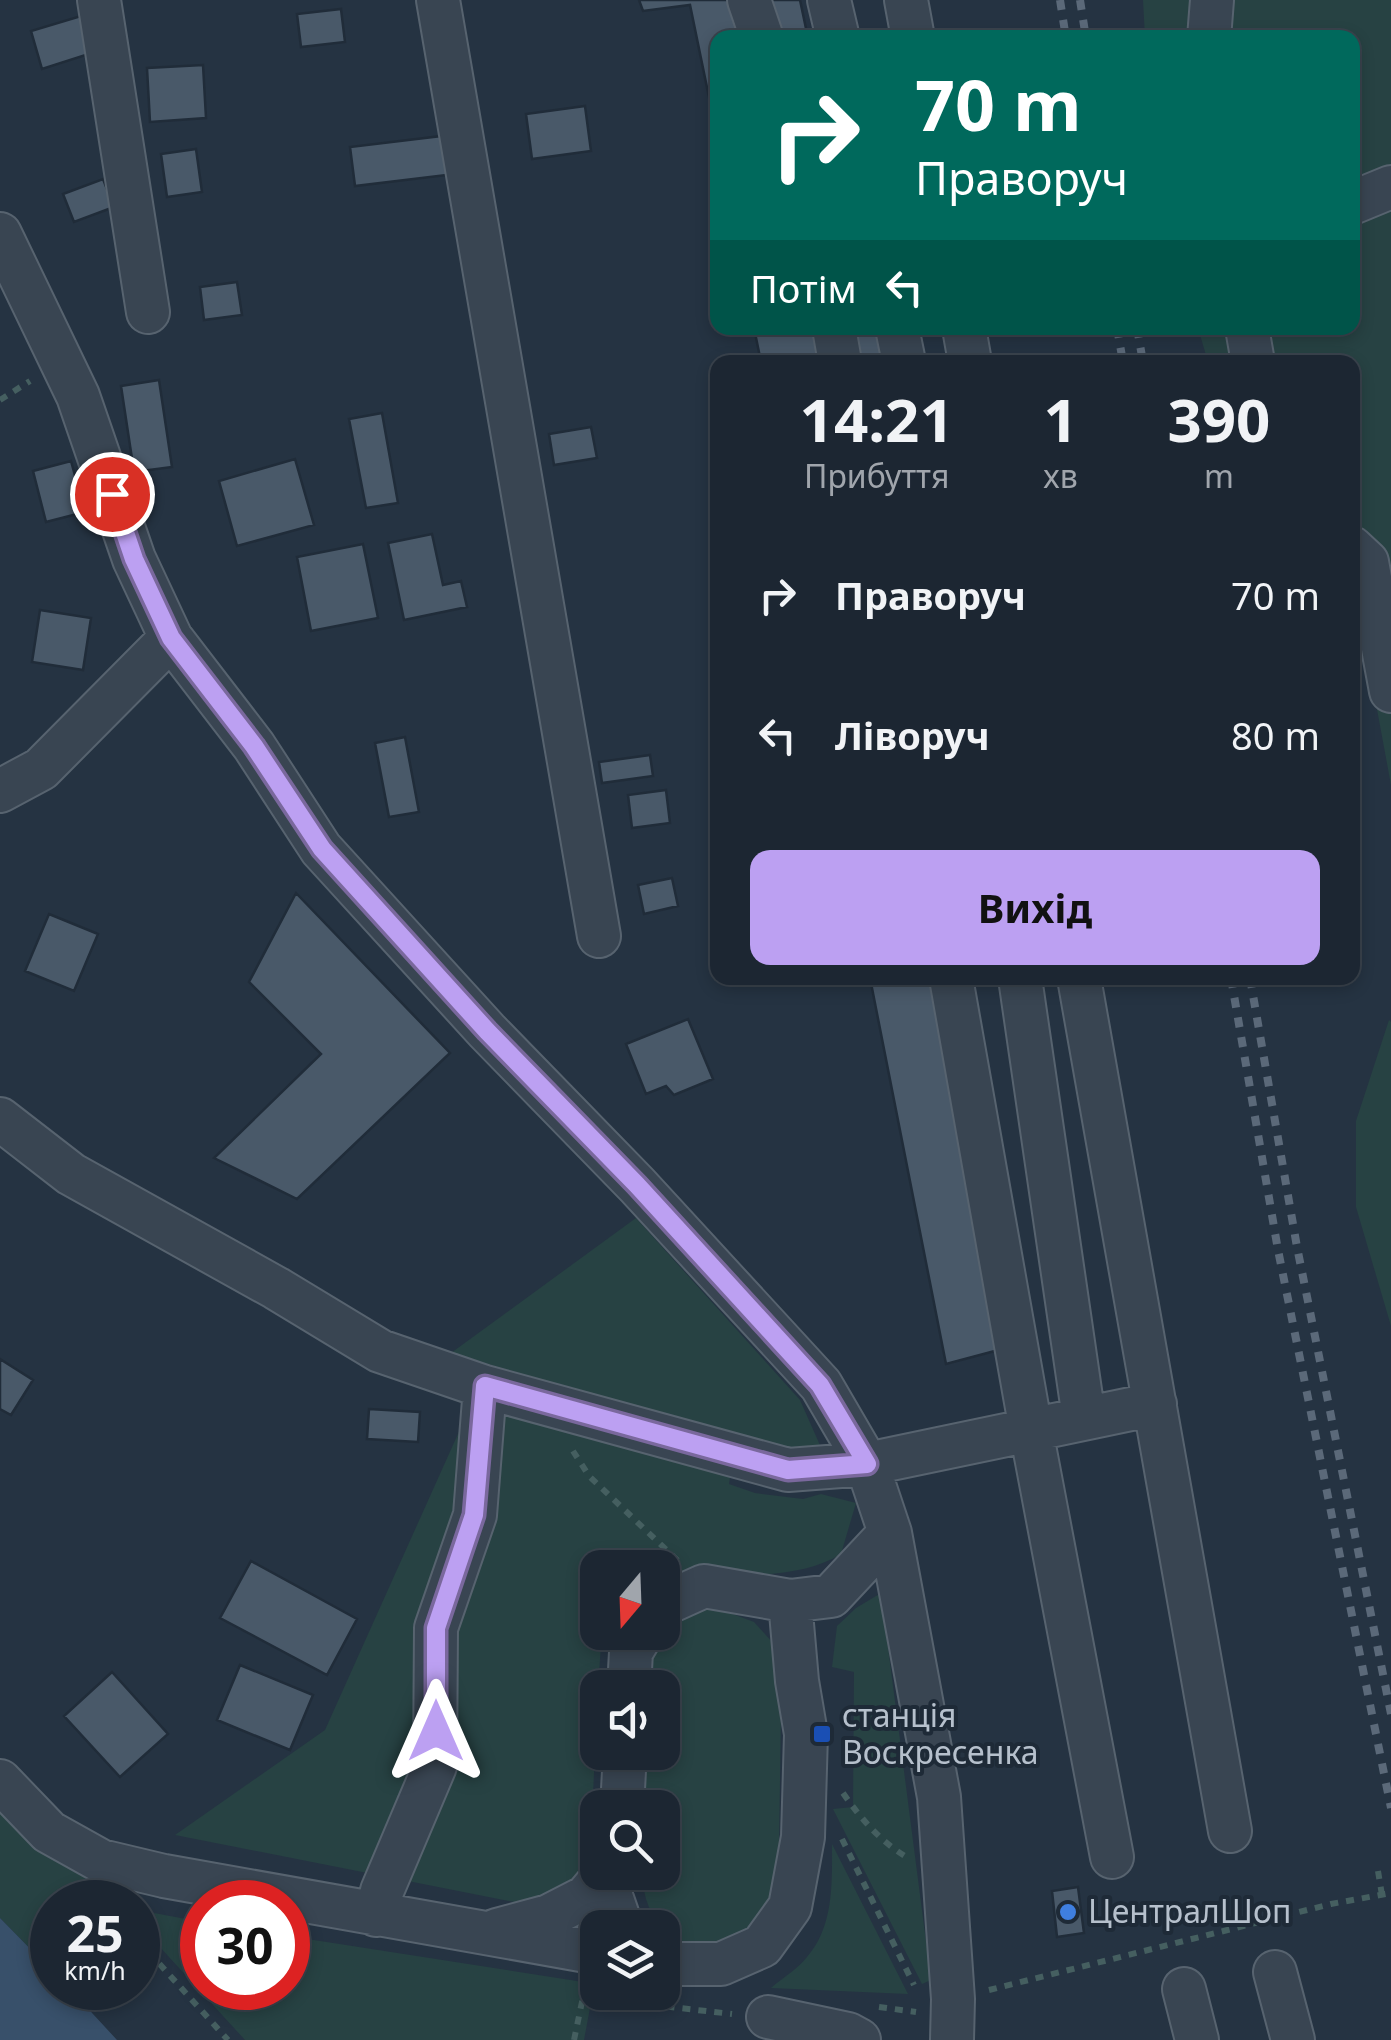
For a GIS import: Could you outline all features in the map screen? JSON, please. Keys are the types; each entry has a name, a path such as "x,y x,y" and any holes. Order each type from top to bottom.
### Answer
{"street":[{"path":"100,0 148,312"},
{"path":"438,0 599,936"},
{"path":"749,0 759,30"},
{"path":"830,0 836,30"},
{"path":"906,0 911,30"},
{"path":"1210,30 1212,0"},
{"path":"1360,200 1391,188"},
{"path":"0,234 78,396 134,559 171,638 254,746 322,849 487,1031 637,1185 820,1385 867,1464 890,1533 940,1797 946,1888 941,2012"},
{"path":"1360,555 1367,562 1391,691"},
{"path":"0,791 40,769 171,638"},
{"path":"952,985 1112,1857"},
{"path":"1021,985 1084,1418"},
{"path":"1080,985 1230,1831"},
{"path":"0,1120 71,1174 380,1351 485,1386 788,1470 867,1464 1154,1404"},
{"path":"376,1915 382,1891 435,1766 436,1628 474,1515 485,1386"},
{"path":"680,1597 704,1586 790,1601 831,1596 890,1533"},
{"path":"680,1964 722,1964 762,1946 790,1907 803,1836 806,1734 790,1601"},
{"path":"0,1781 49,1832 101,1862 580,1950"},
{"path":"487,1933 549,1916 592,1890"},
{"path":"1276,1972 1293,2040"},
{"path":"1184,1989 1197,2040"},
{"path":"768,2018 848,2034 860,2040"}],"path":[{"path":"543,1402 589,1476 704,1586"},
{"path":"841,1790 887,1846 946,1888"},
{"path":"841,1837 941,2012 1331,1904 1387,1894 1378,1871"},
{"path":"160,1964 228,2040"},
{"path":"574,2040 584,1997 768,2018"}],"green space":[{"path":"1143,0 1391,0 1391,785 1360,617 1360,355 1206,355 1200,335 1360,335 1360,30 1145,30"},
{"path":"1389,1020 1391,1326 1356,1207 1356,1121"},
{"path":"636,1218 800,1400 823,1452 779,1450 451,1353"},
{"path":"475,1396 731,1471 729,1484 755,1493 803,1499 821,1494 856,1503 841,1554 822,1563 779,1573 680,1575 680,1550 580,1550 580,1650 601,1650 599,1670 580,1670 580,1770 594,1770 593,1790 580,1790 580,1872 570,1885 524,1904 175,1835 325,1730"},
{"path":"881,1593 931,1980 922,1984 833,1809 853,1807 854,1672 832,1667 837,1626"},
{"path":"714,1607 754,1622 782,1653 778,1900 759,1928 739,1941 716,1947 680,1939 680,1910 651,1910 645,1890 680,1890 680,1790 646,1790 646,1770 680,1770 680,1670 650,1670 654,1650 680,1650 680,1618"},
{"path":"0,1812 54,1860 89,1880 30,1880 30,1949 0,1918"},
{"path":"832,1844 908,1994 771,1988 803,1961 822,1932 830,1904"},
{"path":"160,1914 180,1918 180,1969 160,1947"},
{"path":"310,1939 580,1982 580,2010 590,2010 584,2040 245,2040 218,2010 310,2010"}],"water":[{"path":"0,1918 30,1949 30,2010 89,2010 117,2040 0,2040"}],"building":[{"path":"639,0 730,0 739,30 710,30 710,102 690,5 643,11"},
{"path":"771,0 800,0 806,30 777,30"},
{"path":"341,9 345,42 301,47 297,14"},
{"path":"81,16 92,53 42,69 31,31"},
{"path":"203,65 206,118 150,122 147,68"},
{"path":"585,106 591,151 532,159 526,114"},
{"path":"450,135 455,174 355,186 350,147"},
{"path":"196,149 202,192 167,197 161,154"},
{"path":"103,179 114,207 74,222 63,194"},
{"path":"237,282 242,315 204,320 200,287"},
{"path":"755,335 819,335 824,355 760,355"},
{"path":"840,335 889,335 894,355 844,355"},
{"path":"159,380 172,467 134,472 121,386"},
{"path":"382,413 398,503 366,508 349,419"},
{"path":"591,427 597,458 554,465 549,434"},
{"path":"295,459 314,525 237,546 219,481"},
{"path":"71,461 85,512 46,522 33,471"},
{"path":"432,534 443,585 461,581 467,607 404,620 388,543"},
{"path":"363,544 378,618 311,631 297,557"},
{"path":"40,610 91,618 83,670 32,662"},
{"path":"405,737 419,812 389,817 375,743"},
{"path":"650,755 653,776 602,783 599,762"},
{"path":"666,790 670,823 632,828 628,795"},
{"path":"672,878 678,906 644,914 638,885"},
{"path":"296,893 450,1053 297,1199 214,1158 321,1054 249,982"},
{"path":"49,914 98,934 74,991 25,971"},
{"path":"871,985 939,985 1006,1348 946,1364"},
{"path":"688,1019 713,1079 674,1095 666,1086 646,1094 626,1044"},
{"path":"0,1359 33,1380 11,1415 0,1409"},
{"path":"369,1409 420,1412 418,1442 367,1439"},
{"path":"251,1561 357,1619 327,1675 220,1618"},
{"path":"240,1665 313,1695 290,1750 217,1720"},
{"path":"112,1672 168,1734 120,1777 64,1716"},
{"name":"ЦентралШоп","path":"1078,1887 1084,1933 1057,1937 1052,1891"}],"railway":[{"path":"1060,0 1065,30"},
{"path":"1080,0 1085,30"},
{"path":"1118,335 1122,355"},
{"path":"1138,335 1142,355"},
{"path":"1232,985 1278,1250 1391,1808"},
{"path":"1251,985 1297,1247 1391,1714"}],"place":[{"name":"станція Воскресенка","path":"822,1734"},
{"name":"ЦентралШоп","path":"1068,1912"}],"route":[{"path":"112,494 134,559 171,638 254,746 322,849 487,1031 637,1185 820,1385 867,1464 788,1470 485,1386 474,1515 436,1628 436,1731"}]}
